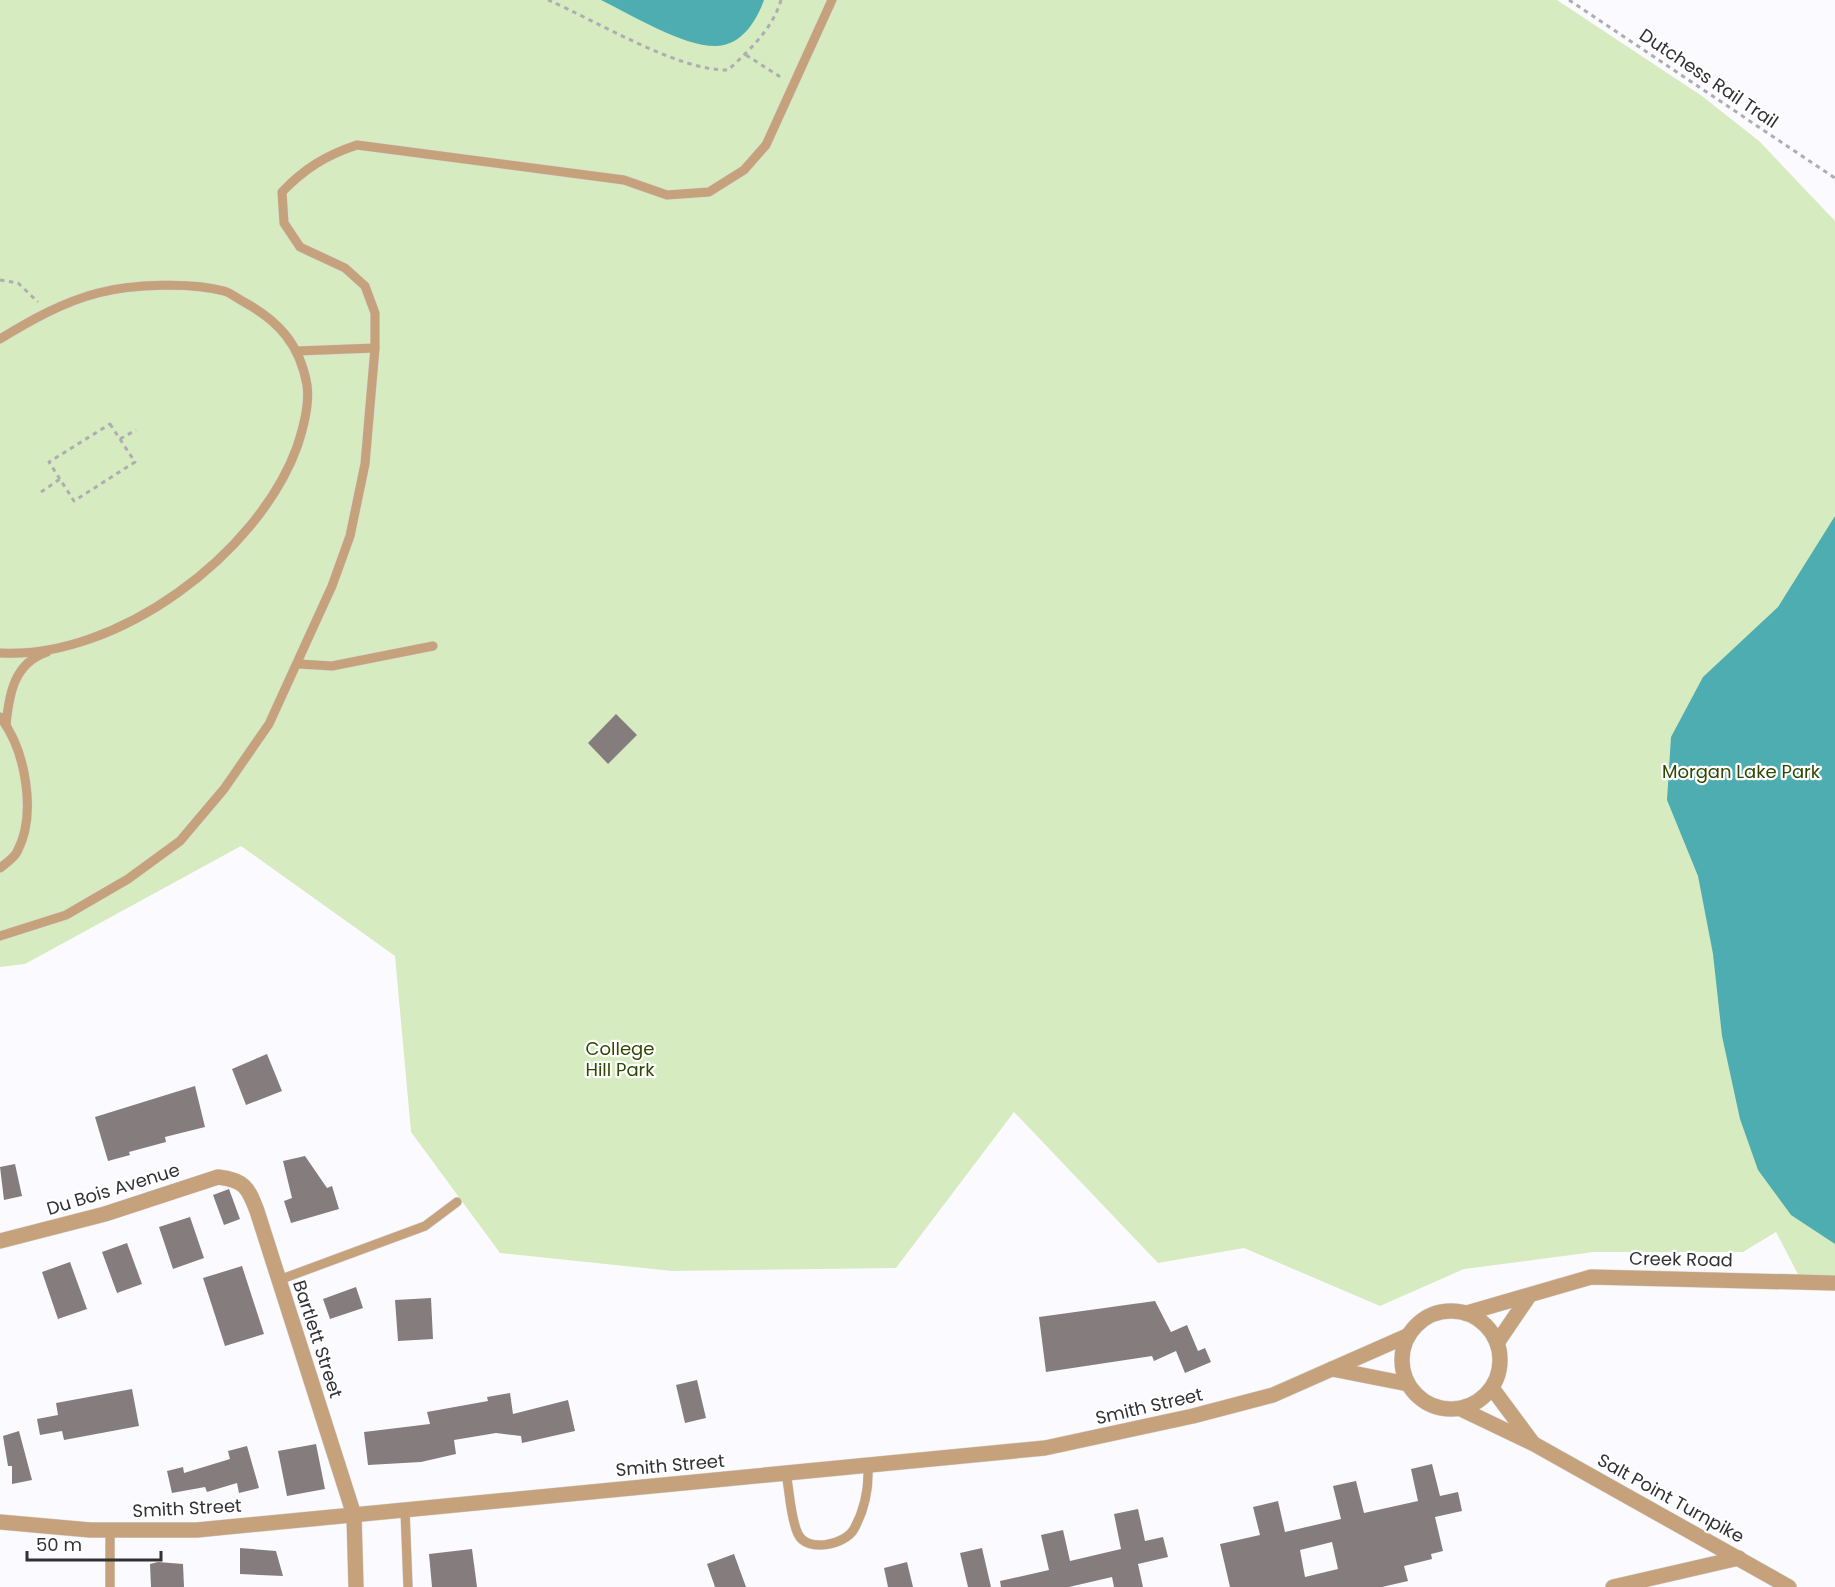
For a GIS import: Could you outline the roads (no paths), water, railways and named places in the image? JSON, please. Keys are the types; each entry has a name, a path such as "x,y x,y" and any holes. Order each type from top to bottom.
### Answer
{"street":[{"name":"Du Bois Avenue","path":"0,1241 105,1214 218,1178 237,1179"},
{"name":"Bartlett Street","path":"237,1179 250,1193 354,1515 356,1587"},
{"name":"Creek Road","path":"1467,1313 1591,1277 1835,1283"},
{"path":"1497,1343 1529,1296"},
{"path":"1445,1311 1467,1313 1485,1324 1497,1343 1500,1358 1499,1374 1492,1388 1473,1405 1461,1409 1446,1409 1431,1405 1418,1396 1408,1384 1402,1360 1409,1335 1424,1319 1434,1314 1445,1311"},
{"name":"Smith Street","path":"0,1522 110,1530 197,1530 1045,1448 1193,1416 1273,1395 1409,1335"},
{"path":"1332,1370 1408,1384"},
{"name":"Salt Point Turnpike","path":"1492,1388 1534,1444"},
{"name":"Salt Point Turnpike","path":"1461,1409 1534,1444 1789,1587"},
{"path":"1613,1587 1739,1558"}],"lane":[{"path":"0,936 66,915 128,879 180,841 224,789 269,724 299,664 350,536 365,464 375,348 375,313 365,286 345,268 300,247 284,223 282,192 303,171 332,153 357,145 624,180 667,195 709,192 744,170 766,145 832,0"},
{"path":"0,339 46,312 99,292 162,284 225,291 270,316 297,351 308,387 304,428 288,471 259,516 216,563 173,597 116,628 39,655 20,668 9,695 3,721 24,770 28,814 17,853 0,868"},
{"path":"297,351 375,348"},
{"path":"0,653 64,646"},
{"path":"299,664 332,666 433,646"},
{"path":"279,1280 425,1226 457,1202"},
{"path":"786,1474 798,1535 808,1543 817,1546 843,1540 853,1531 869,1491 868,1466"},
{"path":"405,1510 408,1587"},
{"path":"110,1530 110,1587"}],"water":[{"path":"601,0 764,0 753,23 741,36 726,45 717,46 704,45 674,36"},
{"name":"Morgan Lake Park","path":"1835,516 1835,1244 1791,1215 1758,1170 1740,1119 1722,1036 1713,954 1698,876 1667,800 1671,737 1703,677 1778,607"}],"park label":[{"name":"College Hill Park","path":"620,1058"}]}
